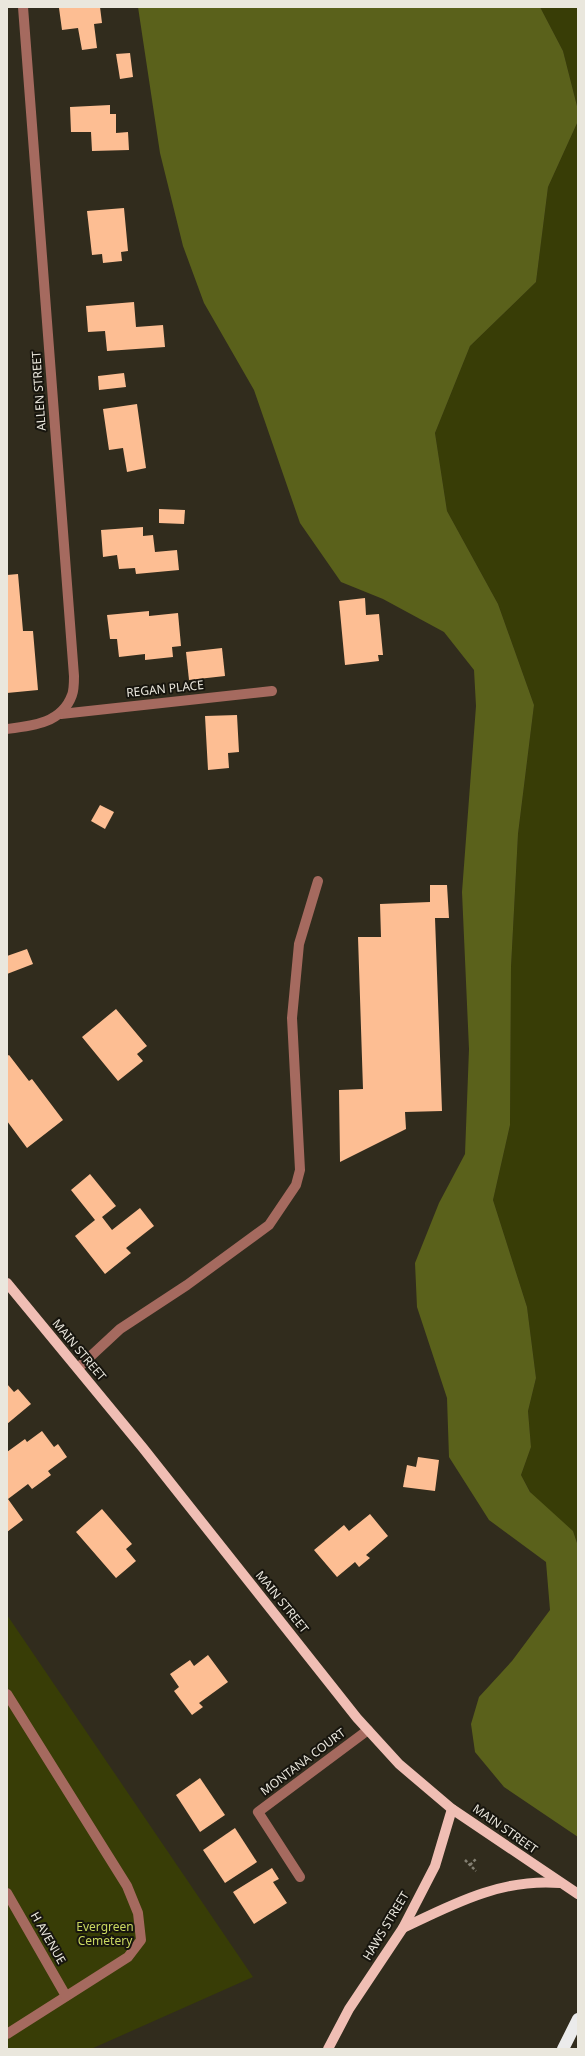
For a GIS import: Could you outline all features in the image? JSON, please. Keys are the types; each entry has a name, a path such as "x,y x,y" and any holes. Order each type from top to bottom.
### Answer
{"highway":[{"path":"563,2049 578,2019"}],"main road":[{"name":"MAIN STREET","path":"7,1283 78,1368 368,1730 399,1764 452,1809 578,1894"},
{"name":"HAWS STREET","path":"328,2049 349,2009 403,1928 435,1866 452,1809"},
{"path":"403,1928 467,1898 490,1890 539,1881 562,1883"}],"street":[{"name":"ALLEN STREET","path":"23,7 74,676 73,694 61,714"},
{"name":"REGAN PLACE","path":"61,714 272,691"},
{"path":"7,729 43,723 61,714"},
{"path":"78,1368 120,1330 187,1285 269,1225 296,1185 300,1170 292,1018 299,944 318,881"},
{"path":"7,1694 127,1886 138,1913 140,1940 128,1957 7,2034"},
{"name":"MONTANA COURT","path":"300,1877 258,1812 368,1730"},
{"name":"H AVENUE","path":"7,1894 66,1996"}],"path":[{"path":"470,1865 477,1858"},
{"path":"465,1860 476,1871"}],"green space":[{"path":"138,7 540,7 563,51 578,110 578,121 548,187 536,282 470,346 435,433 447,511 498,604 534,705 518,834 511,967 510,1125 493,1200 527,1307 536,1378 528,1411 531,1447 521,1475 530,1492 573,1531 578,1546 578,1837 504,1787 475,1752 471,1724 479,1697 512,1661 550,1610 546,1562 489,1520 449,1457 447,1398 417,1307 415,1263 439,1203 465,1154 469,1049 462,892 476,706 474,670 444,632 383,599 341,582 300,523 254,390 204,303 183,246 160,153"},
{"path":"540,7 578,7 578,110 563,51"},
{"path":"578,121 578,1546 573,1531 532,1495 521,1475 531,1447 528,1411 536,1378 527,1307 493,1200 510,1125 511,967 518,834 534,705 498,604 447,511 435,433 470,346 536,282 548,187"},
{"name":"Evergreen Cemetery","path":"7,1615 253,1977 91,2049 7,2049"}],"building":[{"path":"100,7 102,23 94,24 97,48 82,50 78,28 62,30 59,8"},
{"path":"130,53 133,77 120,79 116,54"},
{"path":"110,105 110,114 116,114 116,133 128,132 129,150 92,151 91,132 71,132 70,107"},
{"path":"124,208 128,251 121,252 122,261 103,263 102,254 92,255 87,211"},
{"path":"134,302 136,327 163,325 165,347 107,351 105,331 88,332 86,306"},
{"path":"124,373 126,387 99,390 98,376"},
{"path":"137,404 146,468 127,472 123,448 109,450 103,409"},
{"path":"159,509 185,510 184,524 159,523"},
{"path":"143,527 143,536 153,535 155,552 177,550 179,570 136,574 135,568 119,569 117,555 103,557 101,530"},
{"path":"18,574 23,631 33,631 38,690 7,693 7,575"},
{"path":"365,598 366,615 379,614 383,655 378,655 379,661 345,665 339,601"},
{"path":"149,611 149,616 178,613 181,646 172,647 173,657 145,660 145,654 119,657 117,639 110,639 107,615"},
{"path":"222,648 225,676 189,680 186,652"},
{"path":"237,715 239,752 228,753 229,768 208,770 205,716"},
{"path":"100,805 114,812 105,829 91,821"},
{"path":"430,885 447,885 449,918 435,918 442,1111 405,1112 406,1129 340,1162 339,1090 363,1089 358,937 381,937 380,904 430,902"},
{"path":"27,949 33,964 7,974 7,956"},
{"path":"116,1009 147,1046 137,1054 143,1061 118,1081 82,1037"},
{"path":"9,1055 29,1081 32,1079 63,1120 27,1148 7,1121 7,1056"},
{"path":"90,1174 116,1206 102,1217 112,1230 140,1208 154,1226 126,1248 131,1253 105,1274 75,1236 95,1220 71,1190"},
{"path":"7,1384 14,1392 18,1389 31,1404 7,1424"},
{"path":"42,1431 54,1447 58,1444 67,1457 48,1471 51,1475 32,1489 28,1484 8,1499 23,1520 7,1532 7,1452 25,1439 27,1442"},
{"path":"418,1457 439,1460 435,1491 403,1487 407,1465 416,1467"},
{"path":"102,1509 132,1544 126,1549 136,1561 116,1578 76,1532"},
{"path":"370,1514 388,1536 366,1555 370,1558 359,1567 355,1562 337,1577 314,1550 344,1525 349,1531"},
{"path":"208,1655 228,1682 199,1703 203,1707 192,1715 174,1691 179,1687 170,1674 190,1660 194,1666"},
{"path":"200,1778 225,1815 200,1832 176,1795"},
{"path":"235,1828 257,1862 225,1883 203,1850"},
{"path":"272,1868 279,1879 273,1882 287,1903 254,1924 233,1892"}]}
